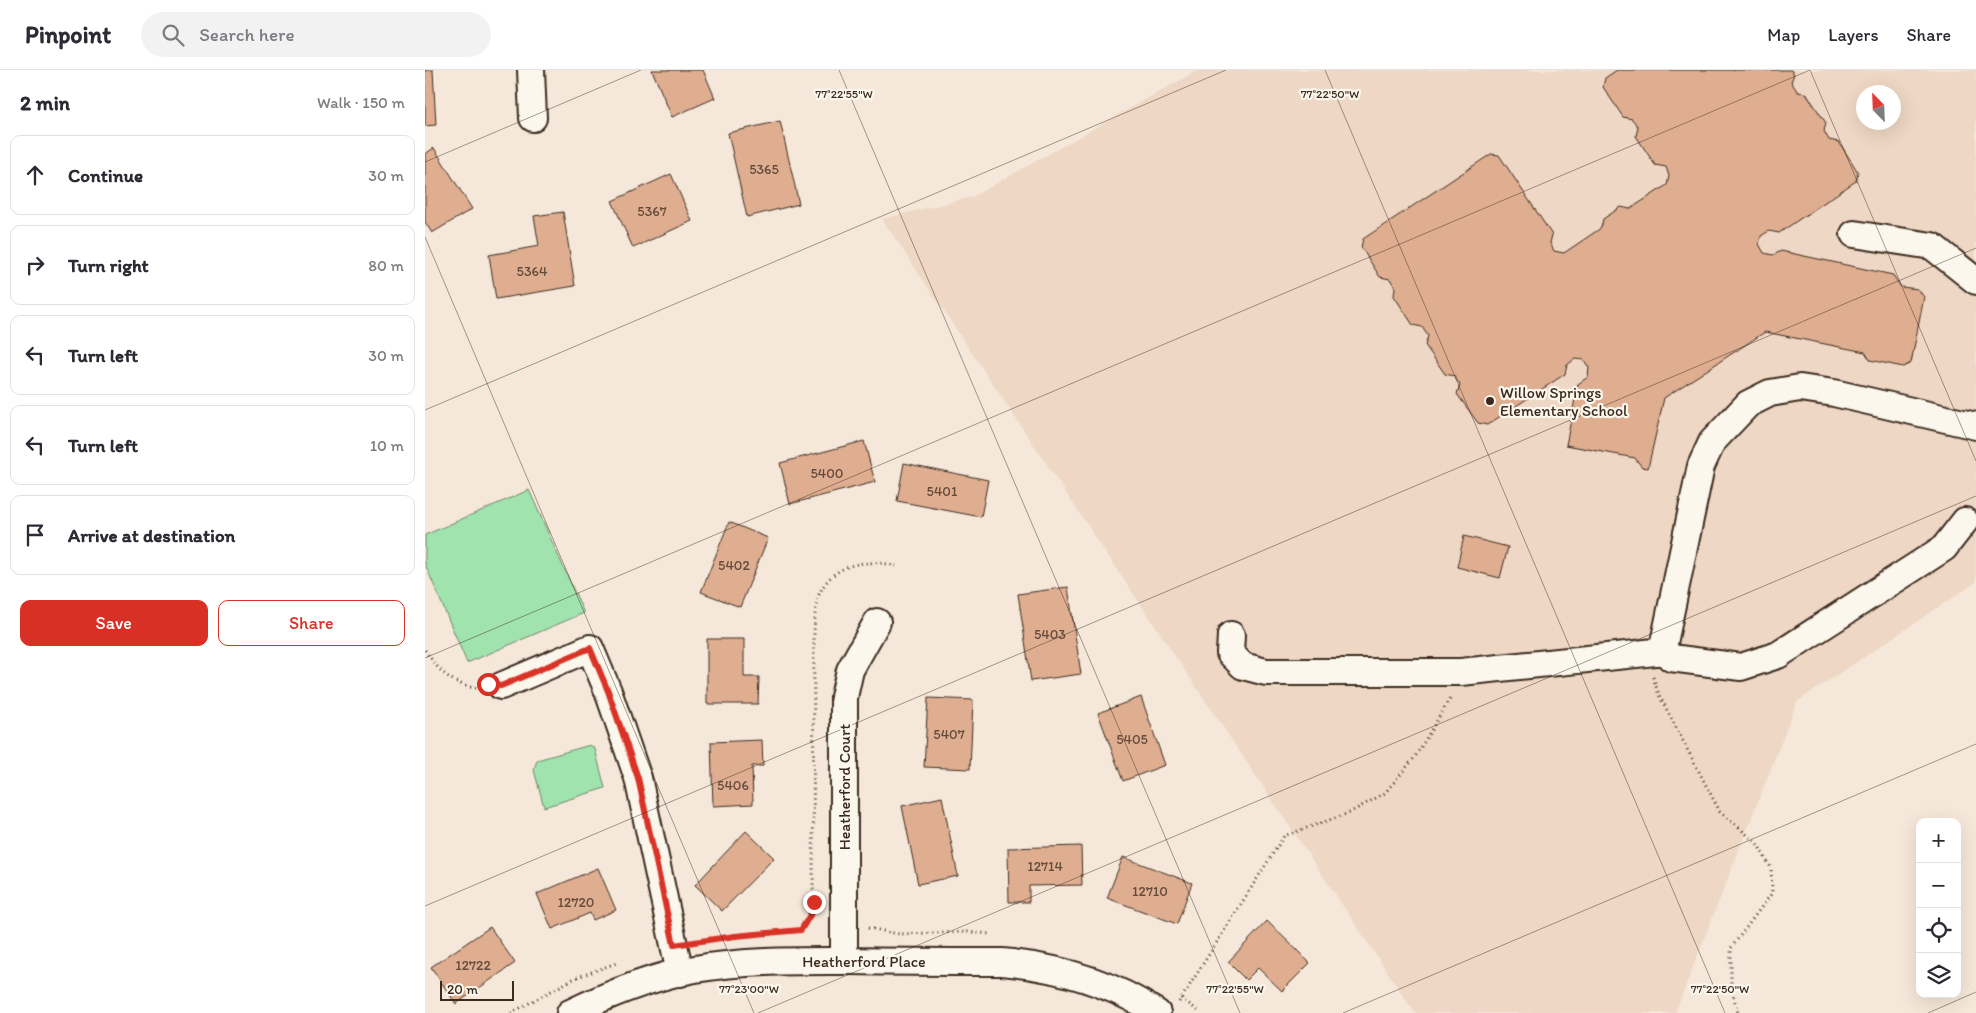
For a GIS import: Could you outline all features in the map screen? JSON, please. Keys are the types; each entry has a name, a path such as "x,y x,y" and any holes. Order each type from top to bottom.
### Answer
{"street":[{"path":"531,70 533,118"},
{"path":"1854,234 1932,246 1976,281"},
{"path":"1655,653 1664,643 1701,466 1712,442 1748,404 1770,393 1800,388 1834,393 1976,426"},
{"path":"1231,635 1231,653 1243,666 1266,672 1461,672 1655,653 1671,658 1741,667 1778,655 1944,548 1965,521"},
{"name":"Heatherford Court","path":"843,961 844,697 850,670 877,622"},
{"path":"501,686 590,648 608,691 638,778 680,973"},
{"name":"Heatherford Place","path":"570,1013 617,992 680,973 737,963 778,961 1002,962 1031,965 1065,972 1167,1009"}],"path":[{"path":"726,937 801,930 813,910 814,631 818,598 824,585 835,574 847,567 864,562 878,561 896,566"},
{"path":"425,650 432,661 461,686 477,688 488,684 501,686"},
{"path":"1655,653 1659,695 1720,812 1757,844 1771,868 1771,893 1731,948 1731,987 1738,1013"},
{"path":"1167,1009 1284,836 1349,813 1385,793 1415,758 1451,699 1461,672"},
{"path":"511,1013 575,978 626,959"}],"shaded area":[{"name":"Willow Springs Elementary School","path":"1198,70 1976,70 1976,582 1797,702 1675,1013 1415,1013 882,219 972,197"}],"green space":[{"path":"529,490 584,613 467,663 425,564 425,535"},
{"path":"590,745 595,749 605,788 544,807 534,770 537,760"}],"building":[{"path":"425,70 433,70 436,125 425,126"},
{"path":"652,70 703,70 715,98 672,117"},
{"path":"1617,70 1791,70 1794,74 1791,82 1798,92 1806,93 1826,123 1824,131 1829,140 1839,142 1858,172 1856,181 1779,233 1769,231 1761,236 1759,244 1764,253 1773,255 1781,251 1893,275 1901,287 1918,289 1924,297 1911,363 1903,367 1870,360 1865,352 1765,332 1664,398 1648,468 1642,467 1635,458 1566,445 1578,384 1588,377 1589,368 1584,360 1575,359 1567,365 1565,374 1487,425 1478,423 1457,394 1460,385 1454,376 1445,374 1425,345 1428,336 1422,327 1413,325 1394,296 1395,287 1390,279 1380,277 1361,247 1363,239 1491,154 1499,155 1552,235 1550,243 1554,251 1564,253 1601,228 1603,219 1621,207 1630,209 1667,185 1669,176 1666,167 1655,165 1636,136 1638,127 1632,119 1623,117 1603,87 1605,78"},
{"path":"780,121 799,204 747,217 728,133"},
{"path":"434,148 472,209 432,233 425,222 425,154"},
{"path":"671,174 692,221 633,248 612,201"},
{"path":"563,212 575,286 496,299 489,255 539,246 534,216"},
{"path":"864,441 875,482 790,504 780,463"},
{"path":"904,463 988,480 981,517 897,501"},
{"path":"729,522 768,538 740,607 701,592"},
{"path":"1464,536 1508,547 1500,578 1457,567"},
{"path":"1068,587 1081,674 1031,681 1018,594"},
{"path":"707,639 744,639 744,677 759,677 758,704 707,704"},
{"path":"1141,697 1165,765 1123,781 1098,713"},
{"path":"928,698 973,700 970,769 924,767"},
{"path":"762,740 763,766 752,766 753,804 713,806 711,742"},
{"path":"942,797 958,876 918,884 902,806"},
{"path":"746,831 774,858 722,911 695,885"},
{"path":"1081,846 1082,885 1029,886 1029,902 1009,902 1008,848"},
{"path":"1123,857 1192,883 1177,924 1107,898"},
{"path":"598,868 616,910 593,920 590,913 552,929 537,894"},
{"path":"1267,921 1310,963 1282,991 1258,968 1246,980 1228,962"},
{"path":"490,927 515,963 456,1004 431,967"}],"place":[{"name":"Willow Springs Elementary School","path":"1490,401"}],"route":[{"path":"488,684 501,686 590,648 608,691 638,778 674,945 735,936 801,930 813,910 814,902"}]}
